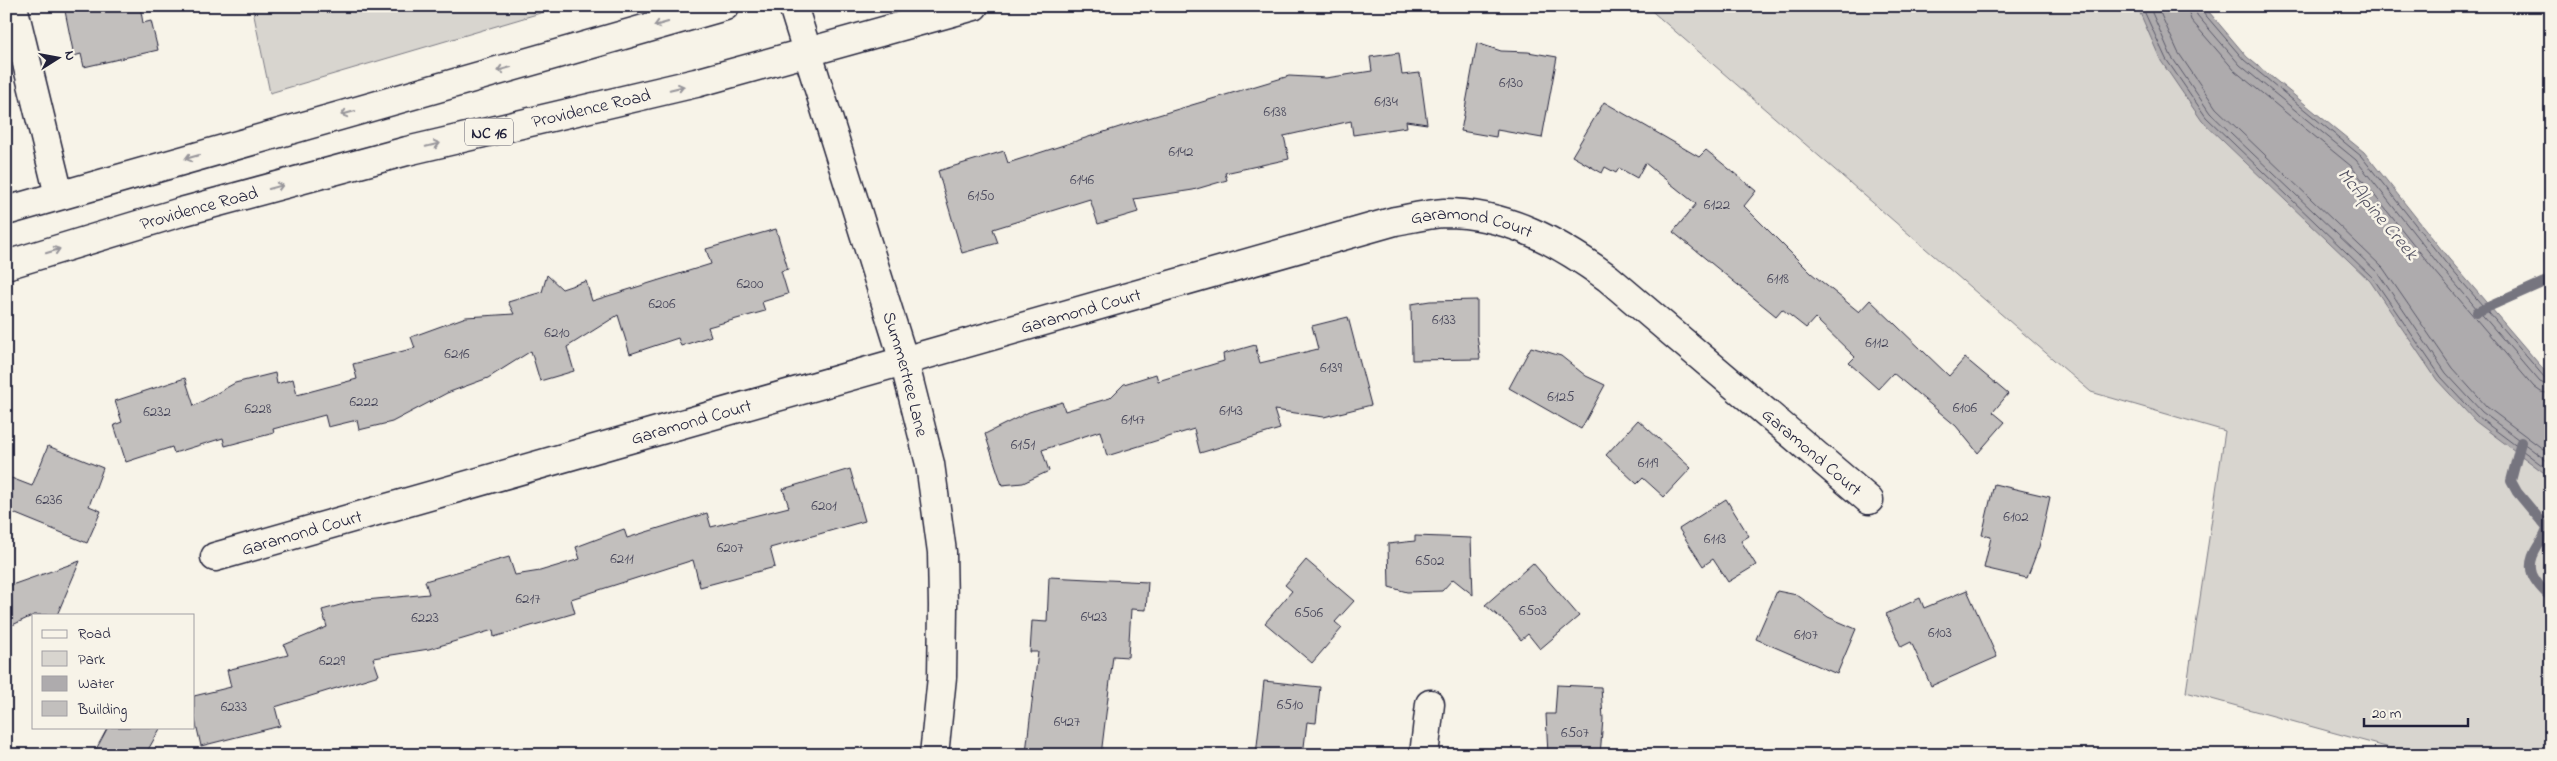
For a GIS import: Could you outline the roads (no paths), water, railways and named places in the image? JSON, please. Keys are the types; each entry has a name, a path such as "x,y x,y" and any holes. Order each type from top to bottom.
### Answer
{"street":[{"path":"12,6 59,195"},
{"path":"6,211 724,6"},
{"name":"Summertree Lane","path":"793,6 904,361 930,464 942,552 942,677 934,755"},
{"name":"Providence Road","path":"6,265 181,212 406,152 696,83 807,54 974,6"},
{"name":"Garamond Court","path":"215,557 1395,221 1443,213 1475,215 1522,226 1574,253 1608,278 1868,500"},
{"path":"1424,755 1430,704"}],"water":[{"name":"McAlpine Creek","path":"2131,6 2204,6 2247,57 2364,152 2449,259 2551,378 2551,478 2475,421 2437,380 2370,281 2202,121 2161,61 2140,13"}],"waterway":[{"path":"2477,312 2551,279"},
{"path":"2521,442 2511,481 2517,492 2547,528 2531,561 2531,568 2535,580 2551,598"}]}
